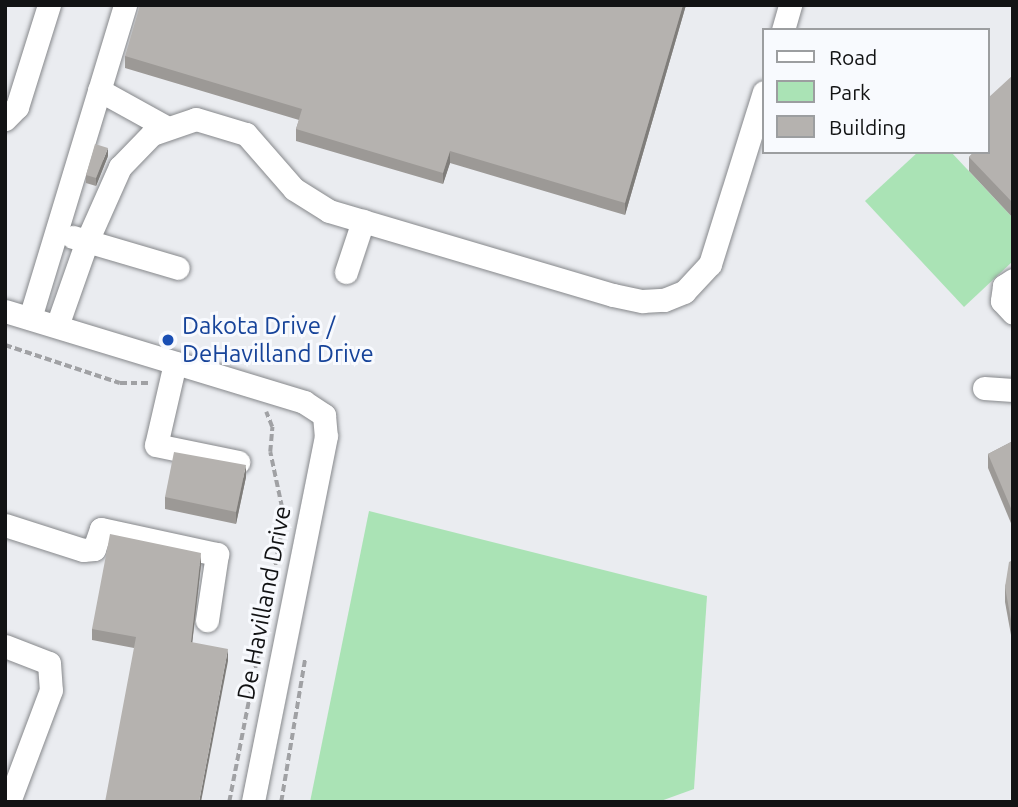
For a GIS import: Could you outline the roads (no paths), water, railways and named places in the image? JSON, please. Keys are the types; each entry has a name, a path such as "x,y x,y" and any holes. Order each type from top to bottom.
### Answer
{"street":[{"path":"5,119 17,107 49,5"},
{"path":"30,318 125,5"},
{"path":"784,28 790,5"},
{"path":"99,90 166,127"},
{"path":"57,326 87,240 120,167 136,147 166,127 196,119 232,126 246,134 310,202 363,221 613,295 642,302 664,300 684,292 710,264 762,98"},
{"path":"346,272 363,221"},
{"path":"57,232 178,268"},
{"path":"1013,280 1004,286 1002,301 1013,313"},
{"path":"5,311 175,363 156,445 238,462"},
{"name":"De Havilland Drive","path":"175,363 304,402 324,415 326,436 253,802"},
{"path":"984,388 1013,390"},
{"path":"5,524 83,550 94,549 101,529 217,554 207,620"},
{"path":"5,646 49,663 51,690 9,802"}],"place":[{"name":"Dakota Drive / DeHavilland Drive","path":"168,340"}]}
